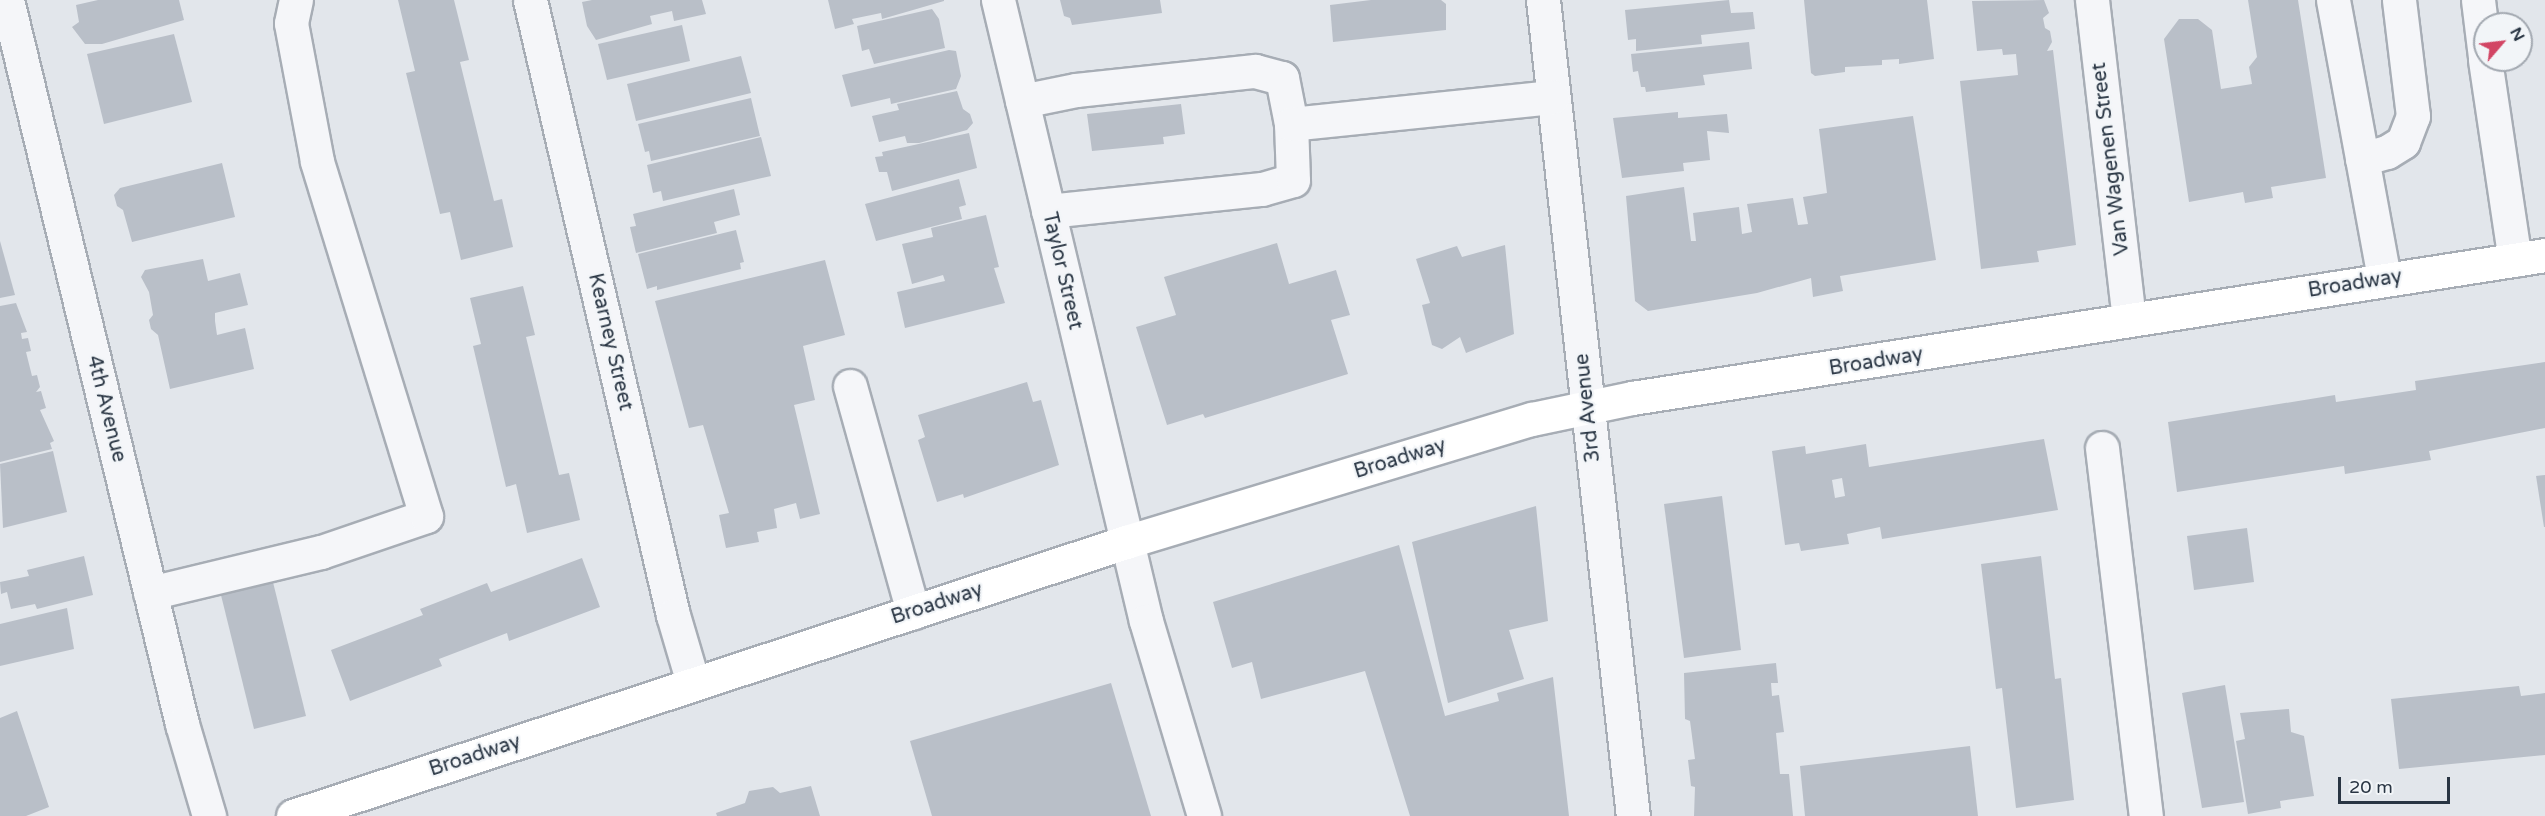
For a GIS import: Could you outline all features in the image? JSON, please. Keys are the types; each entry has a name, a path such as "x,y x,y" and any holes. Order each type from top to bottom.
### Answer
{"main road":[{"name":"Broadway","path":"293,816 1126,542 1491,431 1588,407 2129,319 2530,257"}],"street":[{"name":"4th Avenue","path":"7,0 182,724 209,816"},
{"path":"150,593 321,552 426,516 317,161 291,23 296,0"},
{"name":"Kearney Street","path":"530,0 674,615 693,683"},
{"name":"Taylor Street","path":"998,0 1126,542 1204,816"},
{"name":"3rd Avenue","path":"1543,0 1634,816"},
{"name":"Van Wagenen Street","path":"2092,0 2129,319"},
{"path":"2333,0 2384,279"},
{"path":"2362,159 2387,152 2403,142 2413,116 2399,0"},
{"path":"1022,101 1076,90 1255,71 1282,78 1291,124 1293,180 1262,189 1048,211"},
{"path":"2488,72 2530,257"},
{"path":"1291,124 1553,97"},
{"path":"850,386 913,612"},
{"path":"2102,448 2146,816"}],"building":[{"path":"98,0 179,0 184,20 102,44 85,44 72,27 79,22 76,5"},
{"path":"398,0 454,0 469,60 460,62 494,201 502,199 513,247 461,260 450,212 440,214 406,73 415,71"},
{"path":"592,0 702,0 706,14 674,21 672,11 650,16 652,24 596,40 587,26 582,2"},
{"path":"828,0 944,1 882,19 881,13 852,19 854,24 835,29"},
{"path":"1060,0 1160,0 1162,13 1072,25 1070,18 1064,16"},
{"path":"1371,0 1441,0 1446,4 1446,30 1333,42 1330,5"},
{"path":"1729,0 1731,13 1753,12 1755,29 1701,35 1702,44 1636,51 1636,39 1628,40 1625,10"},
{"path":"1804,0 1927,0 1934,59 1899,64 1899,59 1882,60 1882,65 1845,67 1845,72 1815,76 1811,73"},
{"path":"2044,0 2049,13 2043,18 2045,28 2050,31 2052,42 2047,51 2053,50 2076,245 2037,251 2039,262 1981,269 1960,81 2018,75 2016,54 2003,55 2002,49 1977,51 1972,1"},
{"path":"2248,0 2298,0 2326,178 2271,187 2273,198 2245,203 2243,192 2189,202 2164,39 2179,19 2198,19 2212,30 2221,89 2252,84 2249,67 2257,57"},
{"path":"932,9 939,19 945,48 874,64 869,49 862,51 857,26"},
{"path":"682,25 690,61 607,80 598,44"},
{"path":"174,34 192,102 104,124 87,54"},
{"path":"1749,42 1752,69 1703,75 1705,85 1646,92 1645,87 1641,87 1638,71 1633,72 1631,54"},
{"path":"949,50 956,51 961,76 956,89 891,104 890,98 851,107 842,75"},
{"path":"741,56 751,93 636,121 627,84"},
{"path":"957,91 963,109 970,114 973,123 967,130 919,143 907,143 905,136 879,142 872,116 899,110 897,104"},
{"path":"751,98 760,136 651,161 649,151 645,152 638,124"},
{"path":"1181,104 1185,134 1163,137 1164,144 1092,151 1087,114"},
{"path":"1678,112 1678,118 1727,114 1729,133 1707,131 1710,160 1683,163 1684,171 1622,178 1613,118"},
{"path":"1913,116 1936,260 1840,276 1843,291 1813,297 1811,278 1757,293 1648,311 1635,301 1626,196 1684,187 1691,241 1696,241 1693,213 1739,207 1742,234 1752,232 1747,204 1793,198 1798,225 1808,224 1803,197 1827,193 1819,129"},
{"path":"969,133 977,168 892,191 887,172 879,172 875,157 883,156 882,152"},
{"path":"761,137 771,176 663,201 661,191 653,193 647,165"},
{"path":"222,163 235,217 132,242 123,210 117,206 114,195 120,188"},
{"path":"959,179 966,205 959,207 962,219 876,241 865,204"},
{"path":"734,189 740,215 714,222 717,233 636,253 630,227 636,226 633,214"},
{"path":"986,215 999,267 994,268 1005,303 905,328 897,292 945,281 943,275 912,284 902,244 933,237 931,228"},
{"path":"736,230 744,262 740,263 741,269 657,290 657,286 647,289 638,254"},
{"path":"0,241 15,295 0,298"},
{"path":"1277,243 1289,284 1336,270 1350,315 1331,320 1348,374 1205,418 1203,414 1167,425 1136,327 1176,315 1164,277"},
{"path":"1505,245 1514,334 1466,353 1460,337 1442,349 1432,345 1422,305 1430,303 1416,259 1457,246 1462,257"},
{"path":"203,259 208,281 240,273 248,305 215,313 217,335 245,328 254,369 170,389 158,335 151,329 149,320 153,315 149,292 141,277 145,270"},
{"path":"825,260 845,335 803,346 815,400 794,405 820,514 800,519 796,503 774,509 777,528 757,532 759,542 726,548 719,515 729,513 703,425 689,428 655,301"},
{"path":"523,286 535,335 526,337 559,475 569,473 580,520 527,533 516,484 506,487 473,346 481,344 470,298"},
{"path":"16,303 27,332 21,333 22,339 28,338 31,351 26,352 32,376 37,375 40,387 36,392 41,391 46,408 40,410 54,441 50,443 52,449 0,462 0,306"},
{"path":"2545,362 2545,428 2429,451 2431,460 2345,474 2344,466 2177,492 2168,422 2335,395 2336,402 2416,390 2415,381"},
{"path":"1027,382 1033,402 1041,400 1059,465 964,498 963,494 937,502 918,440 925,437 918,415"},
{"path":"2044,439 2058,510 1882,539 1880,527 1847,534 1849,544 1801,551 1799,543 1785,545 1772,451 1805,446 1806,454 1866,444 1869,467","holes":["1842,478 1845,496 1835,498 1832,480"]},
{"path":"53,451 67,512 3,528 0,464"},
{"path":"2545,475 2545,527 2544,527 2536,476"},
{"path":"1722,496 1741,650 1684,658 1664,504"},
{"path":"1536,506 1548,621 1509,630 1524,679 1448,703 1412,542"},
{"path":"2247,528 2254,582 2194,590 2187,536"},
{"path":"1399,545 1445,716 1499,701 1497,693 1553,677 1569,816 1410,816 1365,671 1261,699 1252,662 1232,668 1213,602"},
{"path":"84,556 93,595 37,609 35,604 11,609 7,592 1,594 0,582 29,576 27,570"},
{"path":"2041,556 2055,679 2061,678 2074,800 2016,808 2002,688 1996,689 1981,564"},
{"path":"582,558 600,607 509,641 507,633 439,659 442,666 350,701 331,650 423,615 420,609 487,583 491,592"},
{"path":"271,574 306,716 254,729 219,587"},
{"path":"67,608 74,649 0,666 0,624"},
{"path":"1776,663 1778,683 1771,683 1772,696 1779,695 1784,732 1776,733 1780,774 1789,774 1793,816 1694,816 1695,787 1691,786 1688,760 1695,759 1690,721 1685,719 1684,673"},
{"path":"1111,683 1151,816 932,816 910,741"},
{"path":"2225,685 2244,802 2202,808 2182,693"},
{"path":"2519,686 2521,696 2545,693 2545,755 2399,769 2391,699"},
{"path":"2289,709 2291,732 2304,736 2314,796 2280,801 2281,808 2248,814 2236,741 2245,739 2240,713"},
{"path":"17,711 49,807 26,816 0,816 0,718"},
{"path":"1970,746 1978,816 1805,816 1800,766"},
{"path":"811,786 820,816 717,816 716,813 745,803 749,791 773,787 780,793"}]}
